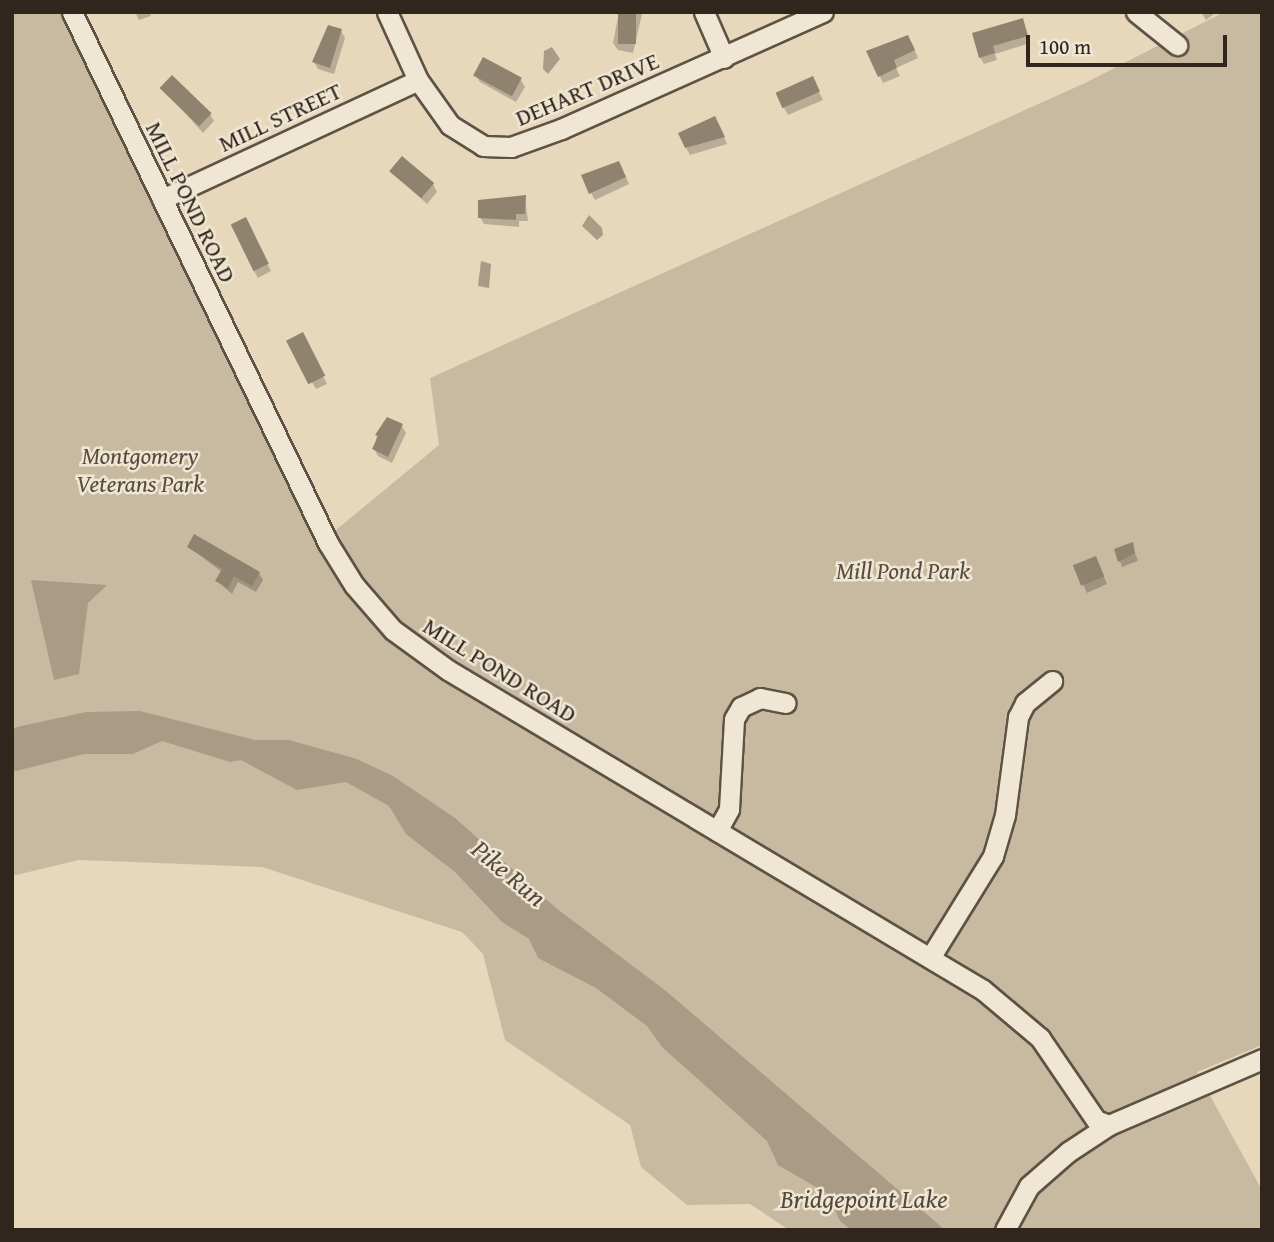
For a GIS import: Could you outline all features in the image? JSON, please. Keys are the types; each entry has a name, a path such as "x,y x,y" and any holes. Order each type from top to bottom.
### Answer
{"street":[{"name":"MILL POND ROAD","path":"72,12 328,543 366,600 393,629 428,657 930,958 1025,1023 1065,1069 1096,1120 1109,1125"},
{"name":"DEHART DRIVE","path":"387,12 418,80 450,125 472,142 511,147 724,58 823,12"},
{"path":"704,12 724,58"},
{"path":"1136,12 1177,45"},
{"name":"MILL STREET","path":"162,199 418,80"},
{"path":"930,958 992,856 1005,814 1018,717 1025,703 1052,681"},
{"path":"717,831 729,809 734,719 741,707 760,698 786,703"},
{"path":"1005,1230 1038,1176 1109,1125 1262,1059"}],"green space":[{"path":"12,12 61,12 319,544 439,445 430,378 1085,83 1224,12 1262,12 1262,1045 1197,1072 1262,1190 1262,1230 789,1230 750,1204 687,1205 641,1167 630,1125 505,1040 483,954 462,932 262,867 79,860 12,876"}],"water":[{"path":"552,47 560,59 548,74 543,69 544,51"},
{"path":"589,215 602,228 603,235 597,240 582,226"},
{"path":"481,261 491,264 489,288 478,286"},
{"path":"31,580 107,585 88,603 79,674 54,680"},
{"name":"Bridgepoint Lake","path":"140,711 255,740 289,740 357,759 393,776 455,818 556,908 666,991 945,1230 851,1230 840,1221 828,1194 778,1165 767,1141 662,1047 647,1026 596,988 538,958 529,939 502,922 455,872 406,834 389,806 346,782 297,790 241,760 230,762 162,741 133,754 84,754 12,772 12,730 17,727 86,712"}],"building":[{"path":"618,12 636,12 636,44 618,44"},
{"path":"1023,18 1028,36 993,46 995,53 979,58 972,33"},
{"path":"328,25 342,29 330,68 312,62"},
{"path":"908,35 915,50 894,60 897,68 878,77 866,51"},
{"path":"483,57 522,78 512,96 473,76"},
{"path":"172,75 212,113 199,126 159,88"},
{"path":"813,76 820,92 782,108 776,93"},
{"path":"715,116 725,137 685,148 678,133"},
{"path":"402,156 434,183 421,198 389,171"},
{"path":"619,161 626,177 589,194 581,175"},
{"path":"526,195 525,214 516,214 516,220 478,218 478,200"},
{"path":"246,217 269,264 254,271 231,224"},
{"path":"303,332 325,376 308,384 286,341"},
{"path":"387,417 403,424 388,457 372,449 378,436 375,435"},
{"path":"194,534 260,572 252,586 234,576 228,588 215,581 222,569 187,547"},
{"path":"1133,542 1135,553 1118,562 1114,549"},
{"path":"1096,556 1104,576 1081,586 1073,565"}],"park label":[{"name":"Montgomery Veterans Park","path":"140,470"},
{"name":"Mill Pond Park","path":"903,571"}],"water label":[{"name":"Pike Run","path":"509,873"}]}
